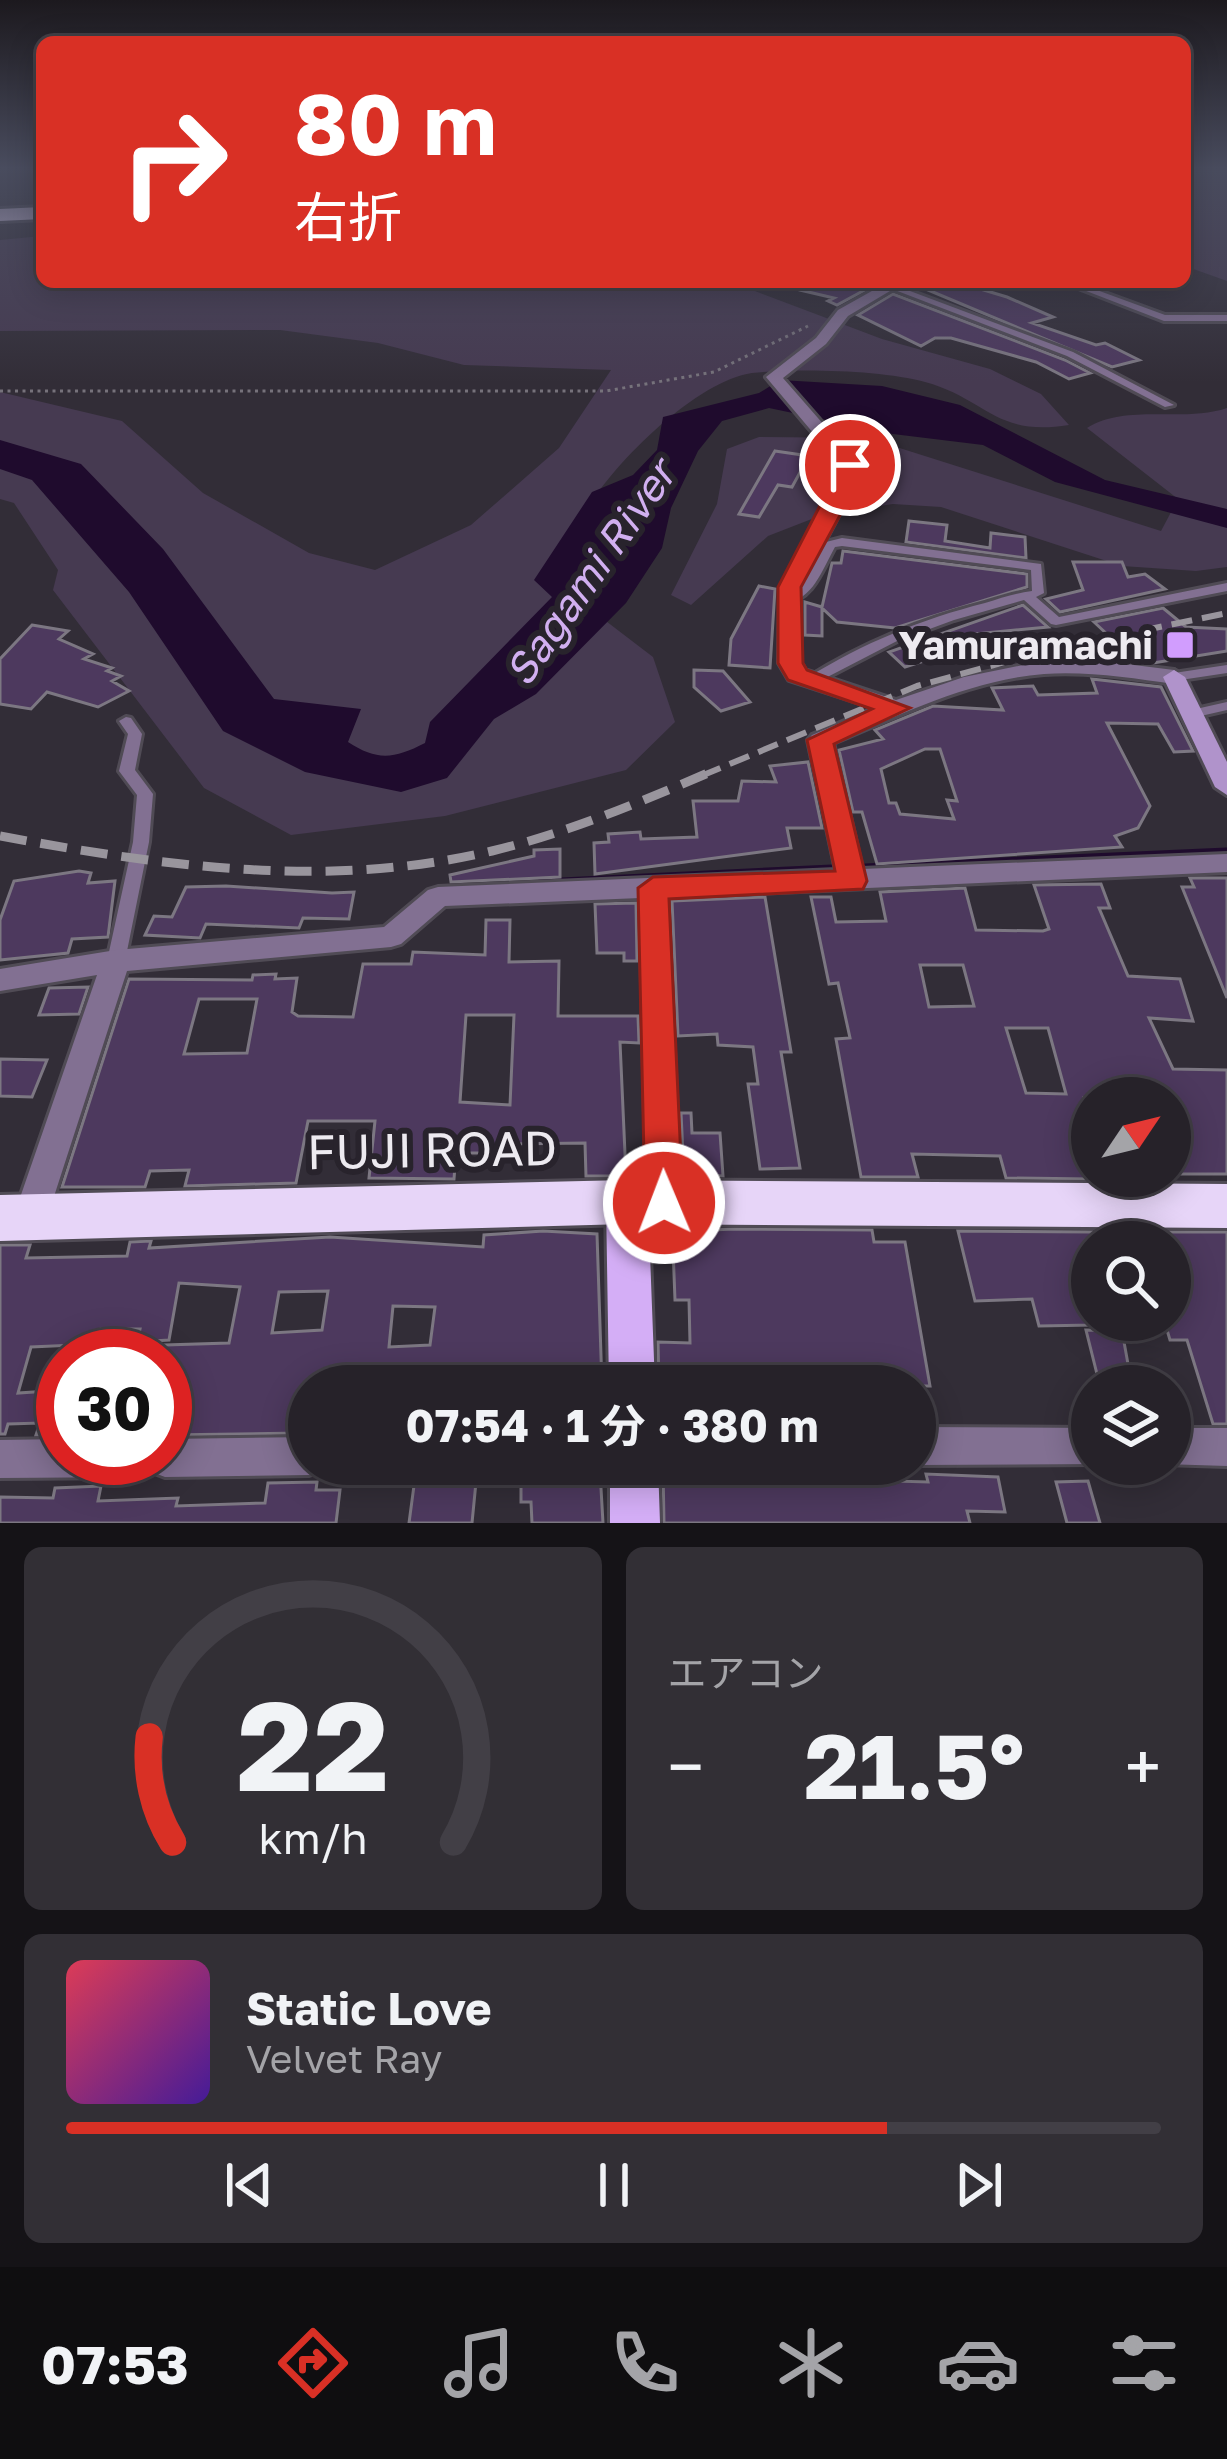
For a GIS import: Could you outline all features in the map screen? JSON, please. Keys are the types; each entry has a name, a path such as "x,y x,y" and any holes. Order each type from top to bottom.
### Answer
{"highway":[{"name":"FUJI ROAD","path":"15,1218 645,1203 1227,1206"}],"main road":[{"path":"1174,677 1227,787"},
{"path":"633,1365 645,1203"},
{"path":"634,1485 635,1523"}],"street":[{"path":"881,288 843,313 821,340 775,375 850,465 846,484 790,587 790,663 797,675 897,708"},
{"path":"852,881 820,740 897,708 1024,670 1123,670 1174,677"},
{"path":"0,980 116,961 391,937 438,897 1227,863"},
{"path":"645,1203 653,888"},
{"path":"15,1218 116,961"},
{"path":"936,1446 1071,1447"},
{"path":"1191,1447 1227,1447"},
{"path":"192,1458 288,1456"},
{"path":"0,1459 36,1459"}],"lane":[{"path":"902,288 1070,353 1169,405"},
{"path":"1083,288 1164,318 1227,318"},
{"path":"790,600 801,594 830,545 842,542 1037,567 1037,592 961,612 859,649 812,681"},
{"path":"1026,595 1056,621 1227,587"},
{"path":"1174,677 1227,668"},
{"path":"1192,714 1227,706"},
{"path":"116,961 141,842 145,794 127,771 135,734 126,721"}],"path":[{"path":"0,391 606,391 714,372 817,323"}],"shaded area":[{"path":"0,240 36,240 36,288 747,288 882,339 990,369 1041,394 1069,425 1024,426 925,382 863,373 752,373 705,392 655,430 594,498 576,535 564,589 653,657 675,722 626,770 445,816 291,835 204,788 53,590 58,570 14,503 0,499 0,392 122,421 203,493 309,553 375,570 471,525 559,448 611,370 464,365 378,343 280,330 0,331"},
{"path":"1191,240 1227,240 1227,281 1191,268"},
{"path":"1227,408 1227,567 1196,571 1122,566 941,507 893,504 822,515 768,536 691,605 671,595 717,504 727,449 759,437 868,438 1161,531 1178,499 1087,428 1120,416"}],"water":[{"name":"Sagami River","path":"780,380 882,386 960,405 1105,480 1227,509 1227,528 1055,482 983,445 893,434 769,408 722,421 698,451 671,508 662,548 626,603 536,694 494,719 447,778 401,792 305,772 223,731 129,592 32,480 0,469 0,440 81,464 163,549 274,699 361,709 348,742 377,755 395,755 425,743 430,722 552,597 534,580 592,492 633,475 657,450 663,417 759,393"}],"building":[{"path":"868,288 837,305 828,301 834,298 800,290"},
{"path":"923,288 977,288 1007,297 1053,317 1032,323 1096,345 1105,343 1139,360 1112,367"},
{"path":"893,294 1090,373 1069,379 1036,362 951,338 935,338 921,346 858,315"},
{"path":"775,451 809,456 792,487 778,485 759,517 739,514"},
{"path":"909,521 947,525 945,541 990,548 991,533 1025,537 1026,558 906,542"},
{"path":"843,551 1027,574 1027,587 895,628 837,622 822,608 822,636 805,635 805,602 822,607 832,563 841,563"},
{"path":"1073,562 1122,562 1128,577 1145,574 1165,589 1060,612 1046,599 1083,590"},
{"path":"759,586 775,589 770,668 729,665 731,639"},
{"path":"1023,605 1048,627 964,635 968,647 905,667 889,652"},
{"path":"1163,608 1186,627 1227,629 1227,651 1153,663 1108,654 1125,651 1094,622"},
{"path":"32,625 68,631 59,639 93,654 84,659 112,668 107,671 121,676 112,681 129,691 98,707 47,692 31,709 0,704 0,659"},
{"path":"694,670 723,671 750,702 721,711 694,687"},
{"path":"1092,679 1161,687 1193,751 1174,752 1158,724 1107,723 1150,806 1138,828 1115,836 1122,847 877,864 862,812 853,812 839,750 883,739 875,730 933,706 1003,710 992,688 1033,686 1038,695 1097,693","holes":["925,749 940,749 957,801 947,800 954,819 900,814 896,803 889,803 881,769"]},
{"path":"808,762 822,828 787,828 791,848 595,874 594,843 609,842 608,834 640,832 641,839 697,837 693,801 738,801 742,781 776,782 770,766"},
{"path":"560,849 560,877 451,882 450,875 534,856 534,850"},
{"path":"91,873 88,883 115,881 108,937 72,939 68,953 0,960 0,920 14,881"},
{"path":"1190,878 1227,878 1227,998 1182,887 1194,887"},
{"path":"1101,884 1110,908 1099,908 1128,976 1180,979 1193,1021 1149,1018 1173,1069 1227,1070 1227,1174 1191,1174 1191,1077 1071,1077 1071,1179 1006,1178 1000,1156 912,1154 918,1177 861,1177 836,1039 850,1038 838,983 829,984 811,897 831,897 836,922 886,921 880,892 965,888 976,930 1049,929 1034,885","holes":["920,965 963,965 974,1006 929,1007","1006,1028 1048,1028 1066,1094 1026,1093"]},
{"path":"186,887 354,892 349,919 303,918 299,928 206,924 200,938 145,935 154,916 172,917"},
{"path":"765,897 791,1052 781,1052 800,1168 760,1169 748,1084 758,1084 753,1047 718,1045 717,1034 678,1036 672,901"},
{"path":"636,903 637,961 624,961 624,953 597,953 595,904"},
{"path":"486,920 510,920 509,962 559,961 558,1016 638,1016 639,1043 620,1042 626,1176 586,1176 585,1143 503,1144 503,1153 456,1153 454,1179 369,1178 375,1121 308,1121 296,1183 185,1186 189,1170 150,1171 145,1187 62,1187 129,979 252,980 253,975 276,974 275,979 297,978 292,1012 298,1016 353,1017 363,964 411,964 413,952 485,955","holes":["199,999 257,999 247,1053 184,1054","466,1015 514,1015 510,1105 460,1102"]},
{"path":"88,987 79,1014 39,1015 49,988"},
{"path":"0,1059 47,1060 32,1097 0,1096"},
{"path":"681,1113 691,1113 692,1133 720,1133 723,1176 684,1174"},
{"path":"872,1230 874,1242 905,1242 926,1365 659,1365 658,1342 690,1343 689,1300 675,1300 673,1248 690,1248 690,1231"},
{"path":"958,1231 1071,1232 1071,1325 1039,1326 1032,1299 975,1301"},
{"path":"1191,1232 1227,1232 1227,1424 1213,1424 1187,1341 1191,1341"},
{"path":"597,1234 601,1365 288,1365 288,1433 192,1435 192,1344 229,1343 240,1287 179,1283 171,1329 36,1329 36,1347 31,1347 18,1393 36,1392 36,1423 8,1424 5,1434 0,1434 0,1245 30,1245 26,1258 127,1256 130,1242 151,1241 149,1248 330,1237 483,1247 484,1235","holes":["328,1291 322,1330 272,1333 279,1292","393,1306 435,1307 430,1345 389,1347"]},
{"path":"1089,1341 1124,1341 1128,1365 1095,1365"},
{"path":"936,1474 998,1477 1005,1512 967,1511 970,1523 664,1523 663,1485 936,1485"},
{"path":"1056,1482 1089,1485 1100,1523 1067,1523"},
{"path":"268,1483 340,1490 336,1523 0,1523 0,1497 53,1498 55,1488 101,1486 98,1501 178,1498 176,1506 265,1503"},
{"path":"414,1485 476,1485 472,1523 409,1523"},
{"path":"521,1485 601,1485 603,1523 532,1523 531,1502 521,1502"}],"waterway":[{"path":"865,868 1227,852"},
{"path":"541,883 832,869"}],"railway":[{"path":"701,776 917,686 1049,650 1227,613"},
{"path":"0,836 184,864 307,871 369,869 431,863 520,844 708,773"}],"place":[{"name":"Yamuramachi","path":"1180,645"}],"route":[{"path":"664,1203 653,888 852,881 820,740 897,708 797,675 790,663 790,587 832,502 846,484 850,465"}]}
